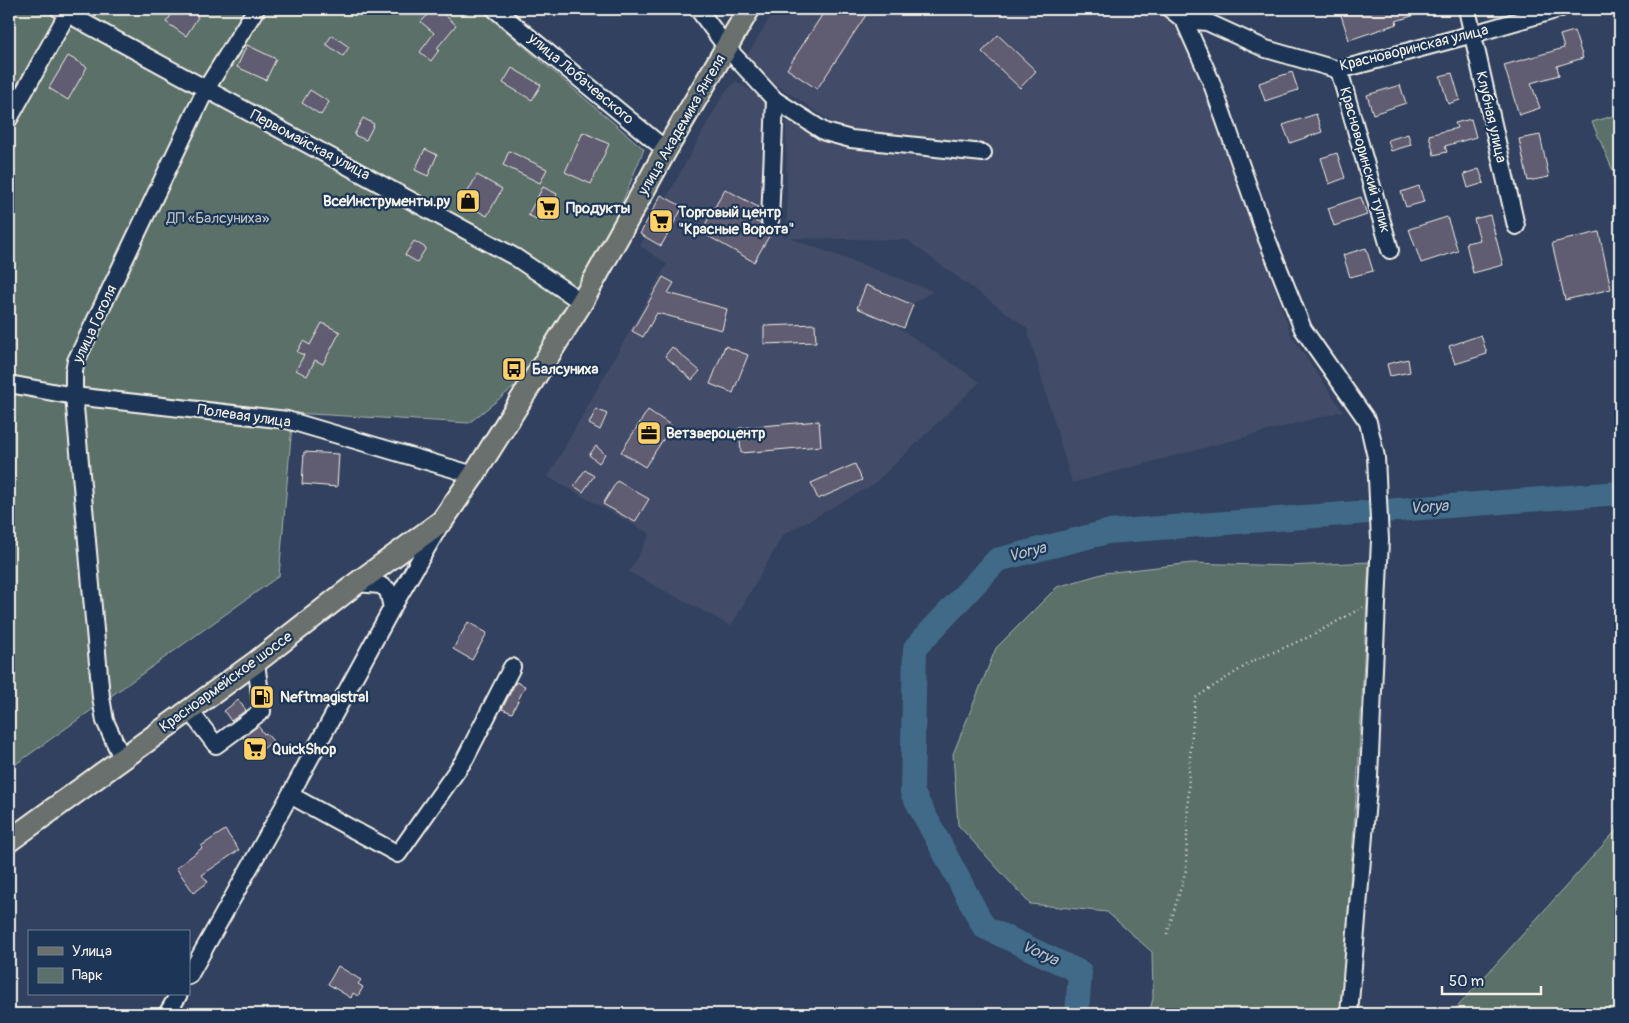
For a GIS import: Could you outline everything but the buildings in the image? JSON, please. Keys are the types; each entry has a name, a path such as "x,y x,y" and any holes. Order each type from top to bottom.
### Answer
{"main road":[{"name":"улица Академика Янгеля","path":"442,521 474,475 582,302 666,150 749,9"},
{"name":"Красноармейское шоссе","path":"9,841 256,662 357,583 442,521"}],"street":[{"name":"улица Гоголя","path":"122,758 105,721 101,697 74,396 74,371 76,361 206,89 256,9"},
{"name":"улица Лобачевского","path":"495,9 666,150"},
{"path":"698,9 727,48 775,100 825,132 851,139 983,153"},
{"path":"1170,9 1184,20 1211,81 1265,234 1302,329 1368,422 1376,457 1380,540 1378,599 1369,776 1349,1014"},
{"name":"Клубная улица","path":"1467,9 1516,226"},
{"name":"Красноворинская улица","path":"1184,20 1209,16 1266,49 1339,70 1559,9"},
{"name":"Первомайская улица","path":"66,10 206,89 514,256 582,302"},
{"path":"9,119 66,10"},
{"name":"Красноворинский тупик","path":"1339,70 1390,250"},
{"path":"770,221 775,100"},
{"name":"Полевая улица","path":"9,384 74,396 287,420 474,475"},
{"path":"190,974 442,521"},
{"path":"357,583 380,585 388,590 392,608"},
{"path":"189,710 216,745 262,711 256,662"},
{"path":"290,795 398,854 465,759 512,667"},
{"path":"168,1014 178,996"}],"path":[{"path":"1167,934 1186,870 1189,769 1196,698 1252,661 1311,636 1378,599"}],"shaded area":[{"path":"775,9 1163,9 1186,35 1292,337 1343,411 1072,483 1027,328 907,240 790,238 933,291 887,320 980,382 873,485 783,535 731,626 629,572 650,534 548,477 667,264 640,246 724,93 736,81 764,99 772,117 774,232 787,237 786,122 832,122 748,66 748,54"}],"green space":[{"name":"ДП «Балсуниха»","path":"9,9 480,9 644,149 582,302 544,363 469,423 293,413 279,576 9,769"},
{"path":"1620,114 1620,187 1592,122"},
{"path":"1369,562 1359,754 1341,1014 1149,1014 1153,998 1152,952 1107,912 1030,904 958,825 953,754 996,648 1057,587 1105,573 1192,563 1289,566"},
{"path":"1620,826 1620,1014 1451,1014"}],"waterway":[{"name":"Vorya","path":"1077,1014 1080,972 984,927 912,792 915,648 997,560 1107,532 1620,493"}],"place":[{"name":"ВсеИнструменты.ру","path":"468,201"},
{"name":"Продукты","path":"548,208"},
{"name":"Торговый центр \"Красные Ворота\"","path":"661,221"},
{"name":"Балсуниха","path":"514,369"},
{"name":"Ветзвероцентр","path":"649,433"},
{"name":"Neftmagistral","path":"262,697"},
{"name":"QuickShop","path":"255,749"}]}
